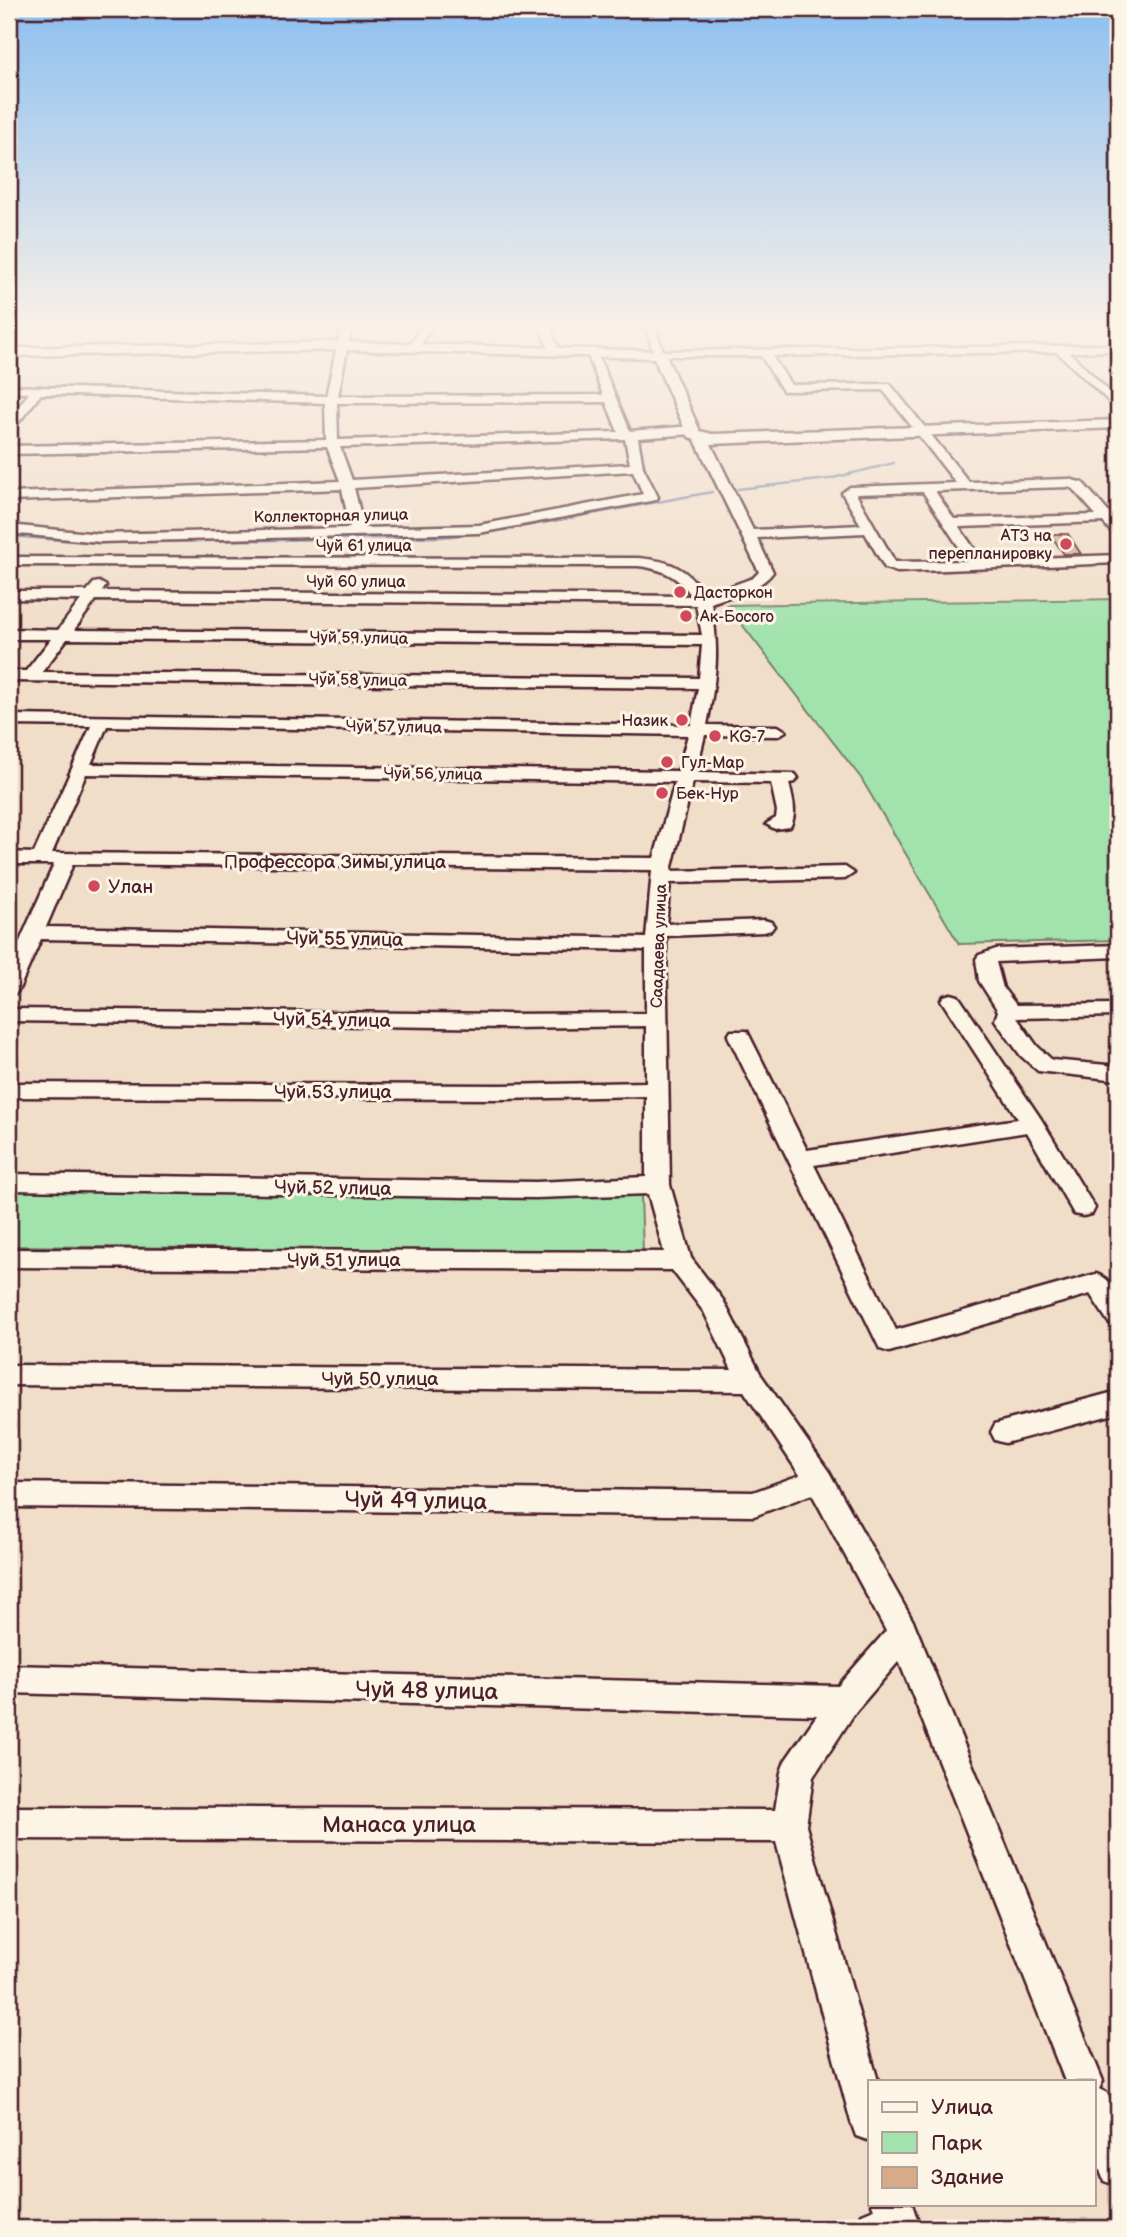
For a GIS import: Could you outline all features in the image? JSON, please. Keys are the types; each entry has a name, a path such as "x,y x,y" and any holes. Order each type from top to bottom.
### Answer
{"main road":[{"path":"693,428 695,433 711,439 995,428"}],"street":[{"path":"332,428 332,443 347,484 358,532"},
{"path":"9,497 347,484 637,467 632,438 625,434 623,428"},
{"path":"920,428 965,486"},
{"path":"9,450 596,438 625,434 695,433 703,440 766,572 758,581 704,601"},
{"name":"Коллекторная улица","path":"9,529 100,538 479,529 651,497 637,467"},
{"path":"1118,531 1112,518 1078,486 1069,483 849,492 893,566 1118,559"},
{"path":"926,487 978,565"},
{"path":"950,523 1112,518"},
{"path":"748,534 869,529"},
{"name":"Чуй 61 улица","path":"9,561 659,564 669,566 686,578 704,601"},
{"path":"31,676 93,596 114,562"},
{"name":"Чуй 60 улица","path":"9,595 704,601"},
{"name":"Саадаева улица","path":"680,1261 658,1185 656,937 661,870 698,730 707,682 710,640 704,601"},
{"name":"Чуй 59 улица","path":"9,634 710,640"},
{"name":"Чуй 58 улица","path":"10,679 31,676 707,682"},
{"name":"Чуй 57 улица","path":"9,720 778,731"},
{"path":"40,859 101,722"},
{"name":"Чуй 56 улица","path":"78,769 784,778 785,823 775,824"},
{"name":"Профессора Зимы улица","path":"9,858 845,873"},
{"path":"9,989 66,859"},
{"name":"Чуй 55 улица","path":"34,933 656,937 764,926"},
{"path":"1011,1012 1003,1006 995,992 985,965 986,959 996,955 1118,951"},
{"path":"951,1000 1083,1208"},
{"path":"1118,1010 1006,1014 1006,1020 1030,1051 1046,1066 1118,1073"},
{"name":"Чуй 54 улица","path":"9,1015 510,1021 656,1019"},
{"path":"739,1036 889,1342 1096,1283 1118,1316"},
{"name":"Чуй 53 улица","path":"9,1090 501,1092 658,1089"},
{"path":"799,1160 1032,1124"},
{"name":"Чуй 52 улица","path":"9,1182 536,1190 658,1185"},
{"name":"Чуй 51 улица","path":"9,1258 680,1261"},
{"path":"680,1261 714,1307 751,1381 819,1480 903,1633 1084,2080"},
{"name":"Чуй 50 улица","path":"9,1375 751,1381"},
{"path":"1005,1432 1118,1402"},
{"name":"Чуй 49 улица","path":"9,1495 754,1504 819,1480"},
{"path":"868,2115 789,1826 797,1772 845,1701 903,1633"},
{"name":"Чуй 48 улица","path":"9,1679 845,1701"},
{"name":"Манаса улица","path":"9,1823 789,1826"},
{"path":"1096,2111 1118,2167"}],"green space":[{"path":"1118,599 1118,940 959,944 861,778 727,605"},
{"path":"9,1190 641,1196 643,1253 9,1246"}],"building":[{"name":"АТЗ на перепланировку","path":"1050,534 1068,534 1081,554 1064,554"}],"waterway":[{"path":"738,489 829,479 894,463"},
{"path":"9,536 97,543 442,537 493,532 712,492"}],"place":[{"name":"АТЗ на перепланировку","path":"1066,544"},
{"name":"Дасторкон","path":"680,592"},
{"name":"Ак-Босого","path":"686,616"},
{"name":"Назик","path":"682,720"},
{"name":"KG-7","path":"715,736"},
{"name":"Гул-Мар","path":"667,762"},
{"name":"Бек-Нур","path":"662,793"},
{"name":"Улан","path":"94,886"}]}
